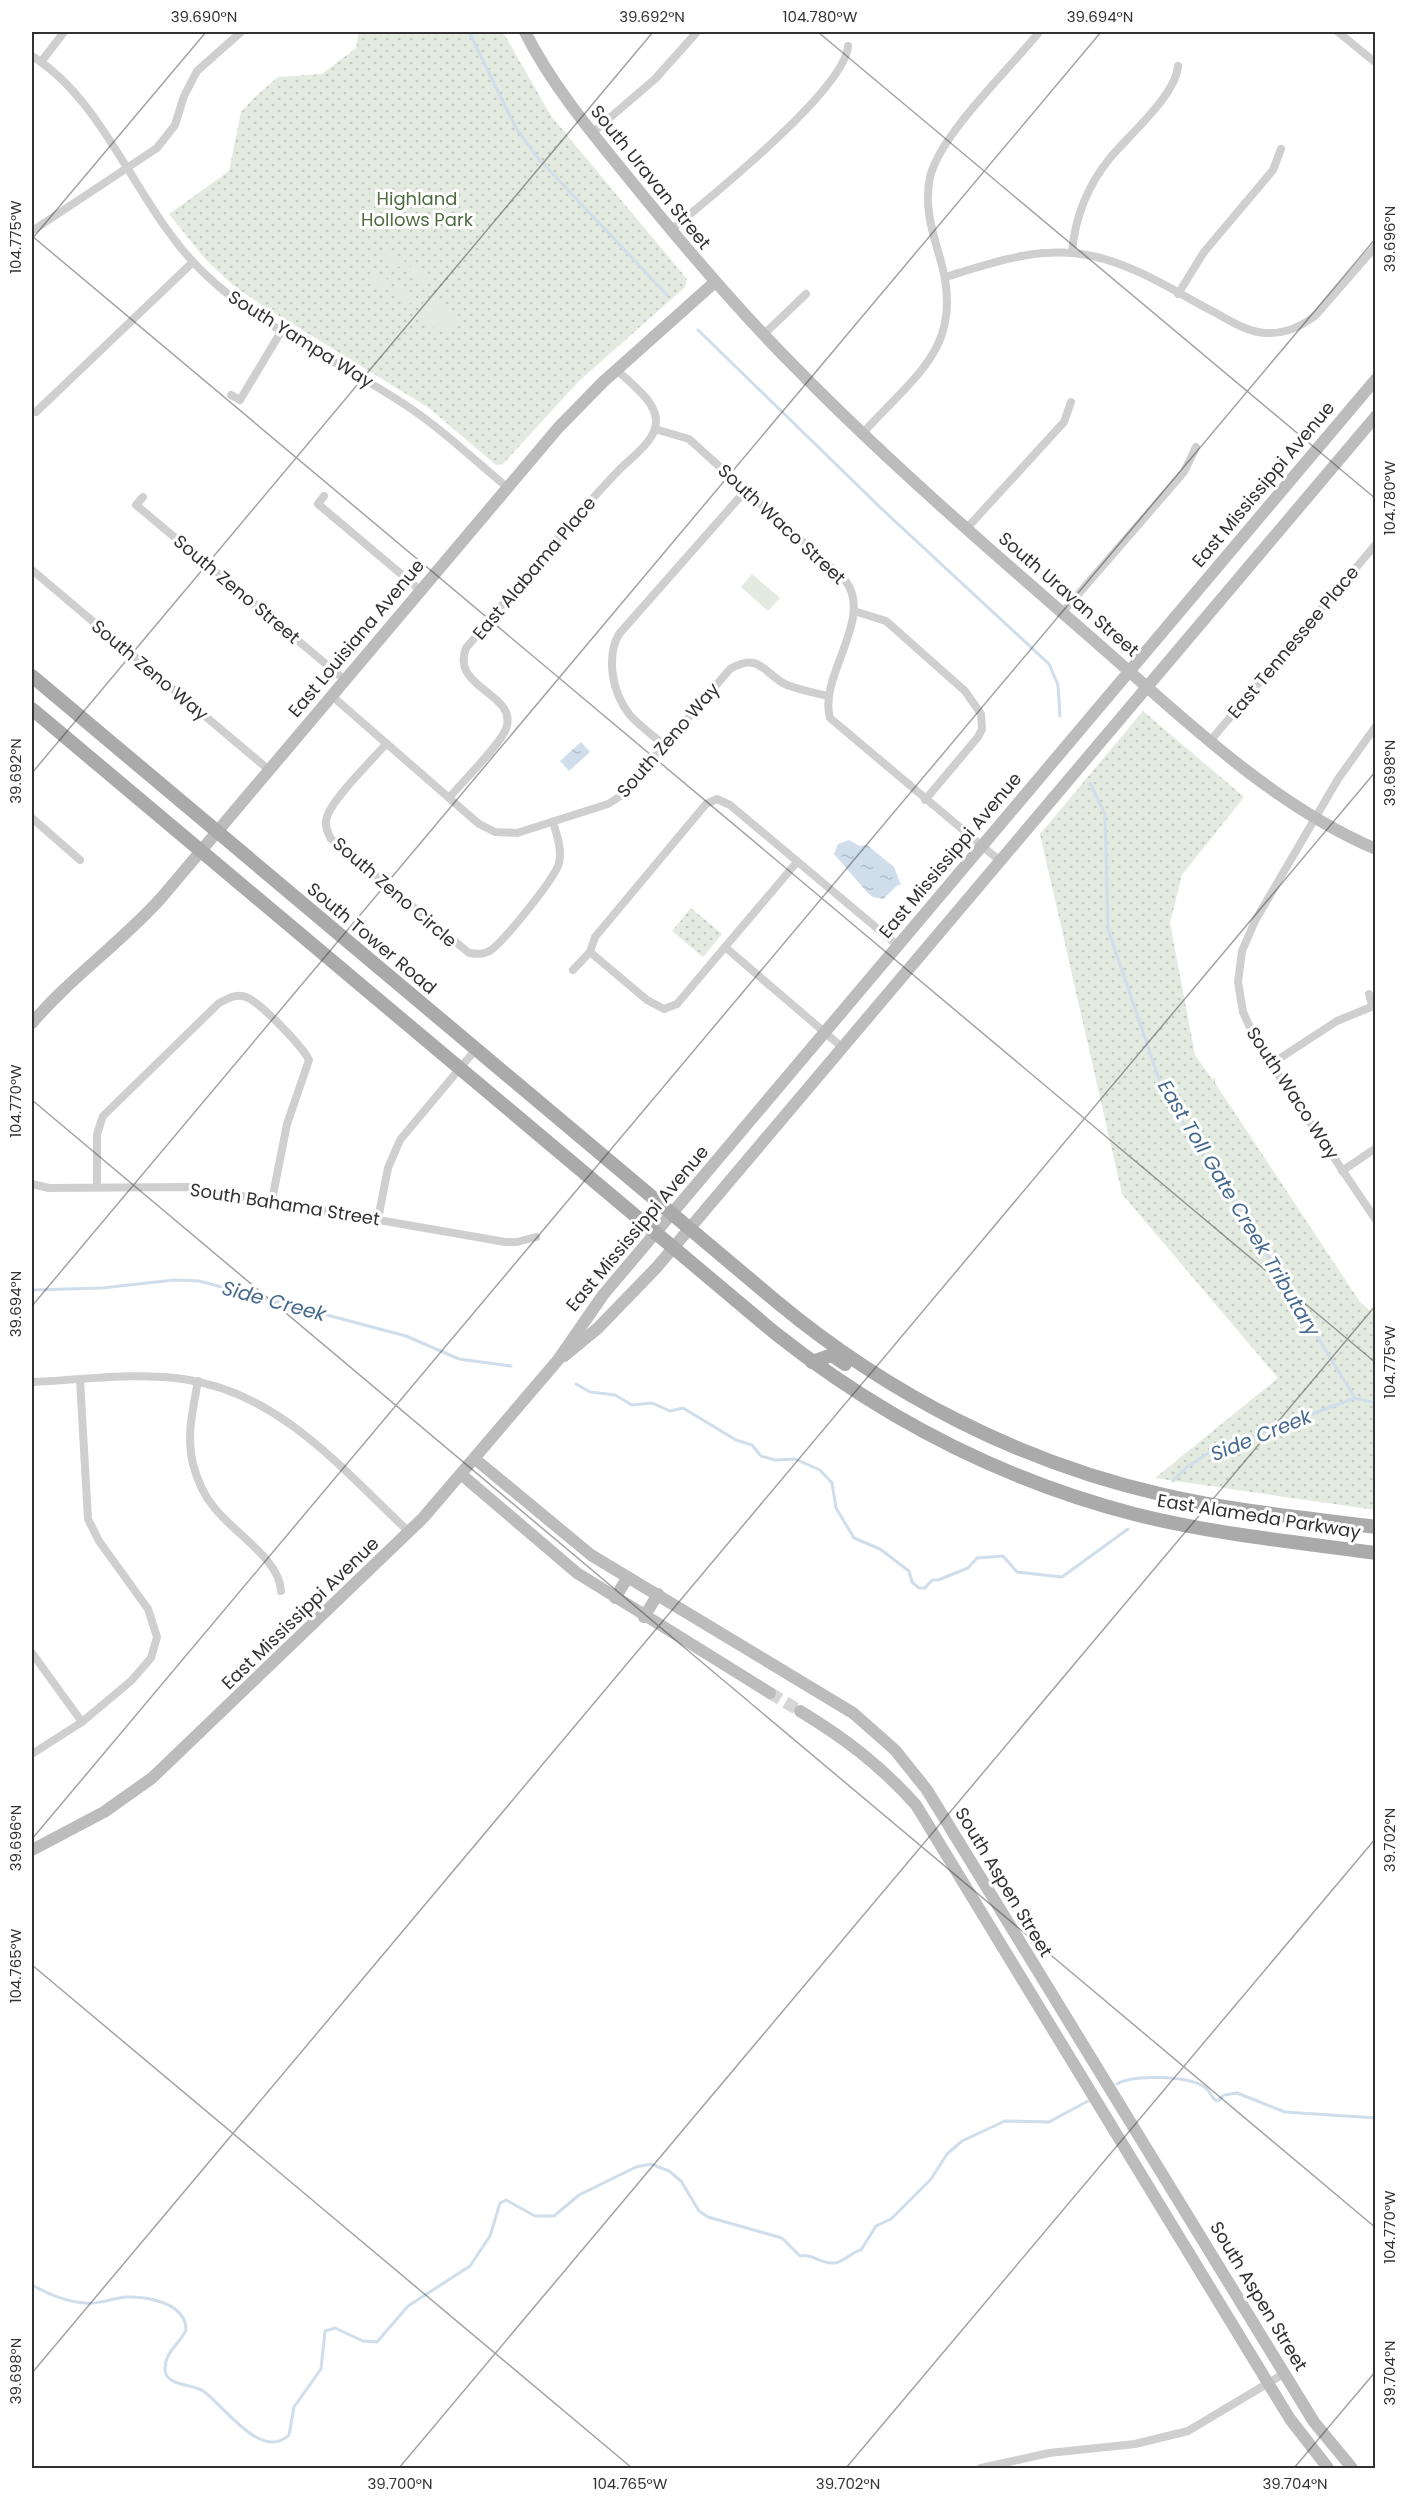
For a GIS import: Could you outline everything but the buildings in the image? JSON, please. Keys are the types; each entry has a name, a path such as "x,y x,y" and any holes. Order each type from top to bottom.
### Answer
{"main road":[{"name":"South Tower Road","path":"32,676 690,1228"},
{"path":"32,709 674,1248"},
{"name":"East Alameda Parkway","path":"690,1228 804,1324 904,1391 1002,1441 1117,1483 1204,1503 1376,1527"},
{"name":"East Alameda Parkway","path":"674,1248 812,1362 873,1403 939,1439 1024,1478 1083,1499 1202,1529 1376,1553"},
{"path":"812,1362 832,1355 878,1386 904,1391"}],"street":[{"path":"41,62 64,32"},
{"path":"32,230 157,148 175,125 184,96 196,71 241,32"},
{"name":"South Uravan Street","path":"525,32 550,77 671,230 763,335 863,433 1062,613 1273,792 1314,819 1376,849"},
{"path":"592,133 656,79 697,32"},
{"path":"1338,32 1376,63"},
{"path":"863,433 939,346 946,326 950,305 946,277 928,211 933,168 949,139 1035,33"},
{"path":"671,230 777,140 842,66 848,46"},
{"name":"South Yampa Way","path":"32,57 61,78 84,104 164,227 192,262 230,296 406,404 507,487"},
{"path":"1072,252 1082,208 1098,174 1171,87 1177,75 1178,66"},
{"path":"1178,294 1204,252 1273,170 1281,148"},
{"path":"946,277 1017,256 1072,252 1111,261 1252,331 1279,333 1293,330 1316,315 1376,246"},
{"path":"36,412 192,262"},
{"name":"East Louisiana Avenue","path":"32,1023 52,1000 135,927 218,832 558,428 617,370 715,282"},
{"path":"763,335 806,294"},
{"path":"231,395 240,400 282,330"},
{"path":"617,370 649,403 654,411 655,429"},
{"name":"East Mississippi Avenue","path":"32,1850 104,1812 152,1778 409,1532 462,1475 558,1360 589,1313 1376,379"},
{"path":"967,528 1064,422 1071,402"},
{"name":"East Mississippi Avenue","path":"558,1360 601,1326 674,1248 1376,416"},
{"name":"South Waco Street","path":"655,429 689,439 845,580 853,593 854,611"},
{"name":"East Alabama Place","path":"449,798 503,734 507,720 502,705 466,672 463,656 466,648 589,502 645,444 655,429"},
{"path":"1062,613 1184,472 1196,447"},
{"path":"664,745 625,708 611,664 614,643 619,634 746,490"},
{"path":"324,496 318,504 420,590"},
{"name":"South Zeno Street","path":"143,497 136,505 345,680"},
{"name":"East Tennessee Place","path":"1211,740 1376,544"},
{"name":"South Zeno Way","path":"32,570 269,770"},
{"path":"926,800 978,737 982,729 981,714 965,691 886,621 854,611 828,696 827,710 835,724 981,846 1000,861"},
{"name":"South Zeno Way","path":"332,696 479,824 495,832 517,833 608,804 622,795 730,669 738,664 755,663 763,666 787,685 828,696"},
{"name":"South Waco Way","path":"1376,726 1351,759 1255,921 1242,951 1238,982 1243,1012 1249,1029 1376,1220"},
{"name":"South Zeno Circle","path":"386,744 330,811 326,818 327,832 469,953 485,953 492,949 551,880 559,864 560,853 553,822"},
{"path":"573,970 590,952 595,937 706,804 717,800 730,805 897,945"},
{"path":"32,819 80,860"},
{"path":"590,952 647,1000 664,1009 677,1004 796,862"},
{"path":"725,947 843,1048"},
{"path":"1271,1064 1336,1021 1374,1005 1369,994"},
{"path":"97,1187 96,1134 103,1116 219,1003 233,996 246,997 297,1040 309,1060 287,1124 272,1200"},
{"path":"378,1219 388,1168 400,1140 476,1049"},
{"name":"South Waco Way","path":"1342,1171 1376,1149"},
{"name":"South Bahama Street","path":"32,1184 50,1188 189,1187 505,1242 536,1237"},
{"path":"32,1382 157,1377 198,1382 242,1395 283,1417 301,1431 409,1532"},
{"path":"32,1754 82,1722 146,1666 155,1649 157,1637 148,1609 99,1540 88,1519 80,1380"},
{"path":"198,1382 190,1435 198,1480 213,1507 276,1571 280,1591"},
{"name":"South Aspen Street","path":"475,1459 572,1542 853,1713 895,1750 927,1790 1314,2422 1352,2469"},
{"path":"462,1475 561,1561 644,1617 770,1693"},
{"path":"615,1598 628,1577"},
{"path":"644,1617 658,1594"},
{"path":"32,1653 82,1722"},
{"name":"South Aspen Street","path":"800,1711 860,1749 886,1771 916,1805 1290,2419 1328,2469"},
{"path":"1168,2218 1185,2209"},
{"path":"981,2469 1049,2453 1136,2444 1188,2431 1285,2373"}],"green space":[{"name":"Highland Hollows Park","path":"359,32 503,32 551,116 687,279 685,287 578,382 503,464 496,465 429,408 233,285 206,260 169,214 229,171 241,112 255,97 278,77 322,74 356,48"},
{"path":"388,250 405,260 401,268 383,258"},
{"path":"412,264 430,275 425,283 407,272"},
{"path":"374,271 392,282 387,290 370,280"},
{"path":"399,286 416,296 412,304 394,294"},
{"path":"427,297 459,316 447,335 415,316"},
{"path":"752,574 780,598 768,611 741,587"},
{"path":"1143,711 1244,797 1182,875 1170,923 1195,1055 1212,1079 1215,1078 1215,1083 1360,1302 1375,1315 1375,1510 1155,1478 1278,1378 1122,1194 1040,834"},
{"path":"691,908 722,934 703,957 672,931"}],"water":[{"path":"581,742 590,752 569,771 560,761"},
{"path":"849,840 860,846 867,845 894,867 901,885 898,885 883,899 873,897 866,891 834,854 838,844"}],"waterway":[{"path":"469,32 516,128 537,157 667,295"},
{"path":"698,330 884,511 1049,664 1058,685 1060,716"},
{"name":"East Toll Gate Creek Tributary","path":"1090,783 1105,814 1108,929 1160,1082 1171,1105 1214,1169 1355,1398 1376,1403"},
{"name":"Side Creek","path":"32,1290 102,1288 174,1280 199,1281 406,1336 459,1359 511,1366"},
{"name":"Side Creek","path":"576,1384 590,1392 615,1395 632,1405 652,1403 670,1411 683,1408 736,1440 752,1445 761,1456 775,1460 795,1459 820,1470 832,1483 836,1508 854,1538 880,1549 909,1571 912,1582 919,1588 925,1588 932,1580 938,1580 968,1568 977,1558 1003,1556 1017,1572 1062,1577 1128,1529"},
{"name":"Side Creek","path":"1173,1481 1187,1467 1210,1452 1355,1398"},
{"path":"1117,2084 1135,2079 1173,2078 1203,2086 1218,2101 1224,2095 1237,2093 1285,2112 1376,2118"},
{"path":"32,2285 71,2301 95,2303 135,2297 154,2300 173,2307 180,2313 186,2330 165,2364 165,2370 170,2379 203,2391 243,2428 255,2436 267,2441 278,2441 289,2435 294,2407 321,2369 325,2331 335,2328 363,2341 377,2342 408,2306 470,2266 490,2236 500,2203 506,2200 535,2216 554,2216 579,2195 636,2167 651,2164 669,2171 681,2181 699,2211 708,2217 782,2238 800,2256 837,2263 861,2250 876,2226 891,2219 931,2179 947,2154 962,2141 1005,2121 1049,2122 1088,2101"}],"tunnel":[{"path":"770,1693 800,1711"}]}
